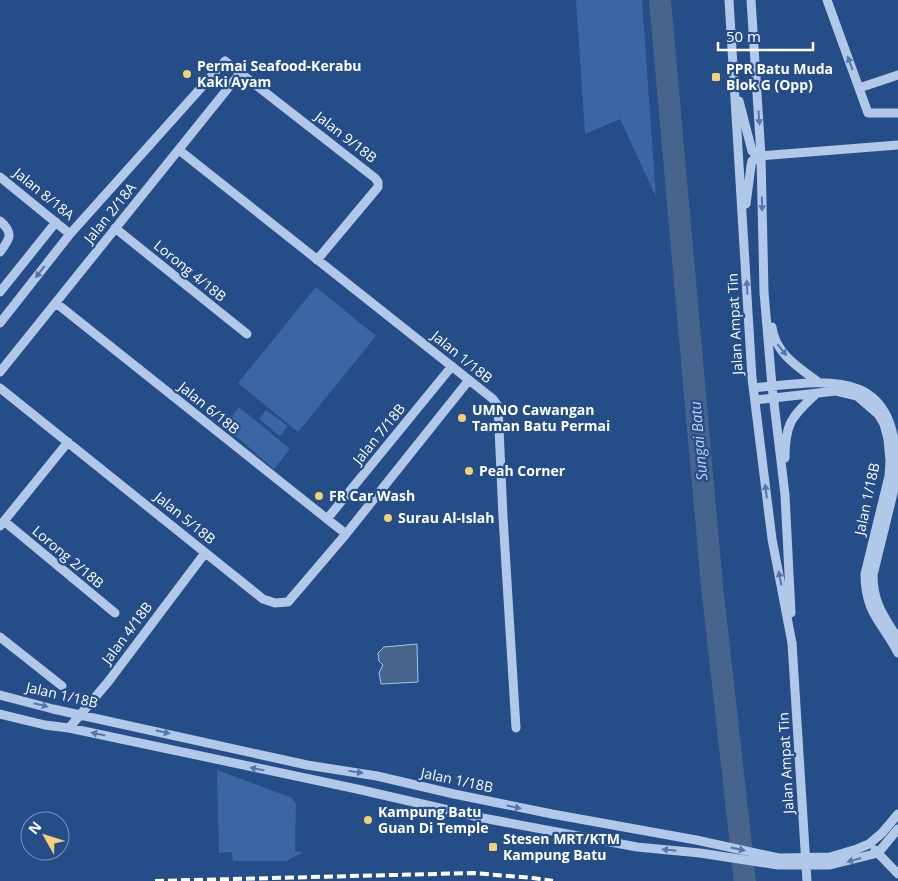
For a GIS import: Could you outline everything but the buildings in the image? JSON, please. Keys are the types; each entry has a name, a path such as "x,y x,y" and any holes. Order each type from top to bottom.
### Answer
{"street":[{"name":"Jalan Ampat Tin","path":"729,0 753,388 772,539 792,644"},
{"name":"Jalan Ampat Tin","path":"751,0 761,156 764,270 773,399 785,495 807,881"},
{"path":"827,0 868,113 898,113"},
{"name":"Jalan 2/18A","path":"0,323 70,234 223,62 228,62 241,72 0,372"},
{"name":"Jalan 9/18B","path":"241,72 376,178 378,182 378,187 317,260"},
{"path":"859,88 898,75"},
{"path":"734,84 752,150 754,154 761,156"},
{"path":"744,228 751,166 755,157 898,145"},
{"name":"Jalan 1/18B","path":"179,150 452,366 493,399 498,406 516,728"},
{"name":"Jalan 8/18A","path":"0,177 70,234"},
{"path":"0,292 56,222"},
{"path":"0,252 9,236 9,230 3,223"},
{"name":"Lorong 4/18B","path":"115,228 247,334"},
{"path":"764,270 774,339 787,356 817,382"},
{"name":"Jalan 6/18B","path":"56,303 346,534"},
{"name":"Jalan 7/18B","path":"327,519 452,366"},
{"path":"346,534 469,380"},
{"name":"Jalan 1/18B","path":"753,388 836,382 860,388 884,409 893,427 897,477 874,568 873,589 880,611 898,639"},
{"name":"Jalan 5/18B","path":"0,388 263,599 275,603 288,602 346,534"},
{"name":"Jalan 1/18B","path":"755,400 836,391 857,396 878,414 886,429 890,461 889,476 865,574 865,590 873,615 898,653"},
{"path":"785,495 785,439 788,426 798,410 816,394"},
{"path":"2,524 68,442"},
{"name":"Lorong 2/18B","path":"2,524 115,613"},
{"name":"Jalan 4/18B","path":"69,728 108,682 205,552"},
{"path":"0,637 62,686"},
{"name":"Jalan 1/18B","path":"0,694 307,765 377,776 463,796 696,840 779,861 830,857 870,844 898,814"},
{"name":"Jalan 1/18B","path":"0,714 45,725 69,728 357,789 483,818 637,847 830,865 878,853"},
{"path":"624,844 625,828"},
{"path":"637,830 637,847"},
{"path":"878,853 898,830"},
{"path":"870,844 898,874"}],"shaded area":[{"path":"576,0 642,0 656,197 620,119 585,134"},
{"path":"316,287 376,336 298,432 238,383"},
{"path":"239,407 290,449 274,469 224,426"},
{"path":"266,410 288,426 280,436 259,419"},
{"path":"417,644 418,682 381,684 379,673 383,665 379,661 378,653 384,647"},
{"path":"217,770 292,798 296,804 295,851 303,852 286,861 233,861 232,852 219,853"}],"waterway":[{"name":"Sungai Batu","path":"660,0 712,586 745,881"}],"railway":[{"path":"155,881 473,873 553,881"}],"place":[{"name":"Permai Seafood-Kerabu Kaki Ayam","path":"187,74"},
{"name":"PPR Batu Muda Blok G (Opp)","path":"716,77"},
{"name":"UMNO Cawangan Taman Batu Permai","path":"462,418"},
{"name":"Peah Corner","path":"469,471"},
{"name":"FR Car Wash","path":"319,496"},
{"name":"Surau Al-Islah","path":"388,518"},
{"name":"Kampung Batu Guan Di Temple","path":"368,820"},
{"name":"Stesen MRT/KTM Kampung Batu","path":"493,847"}]}
